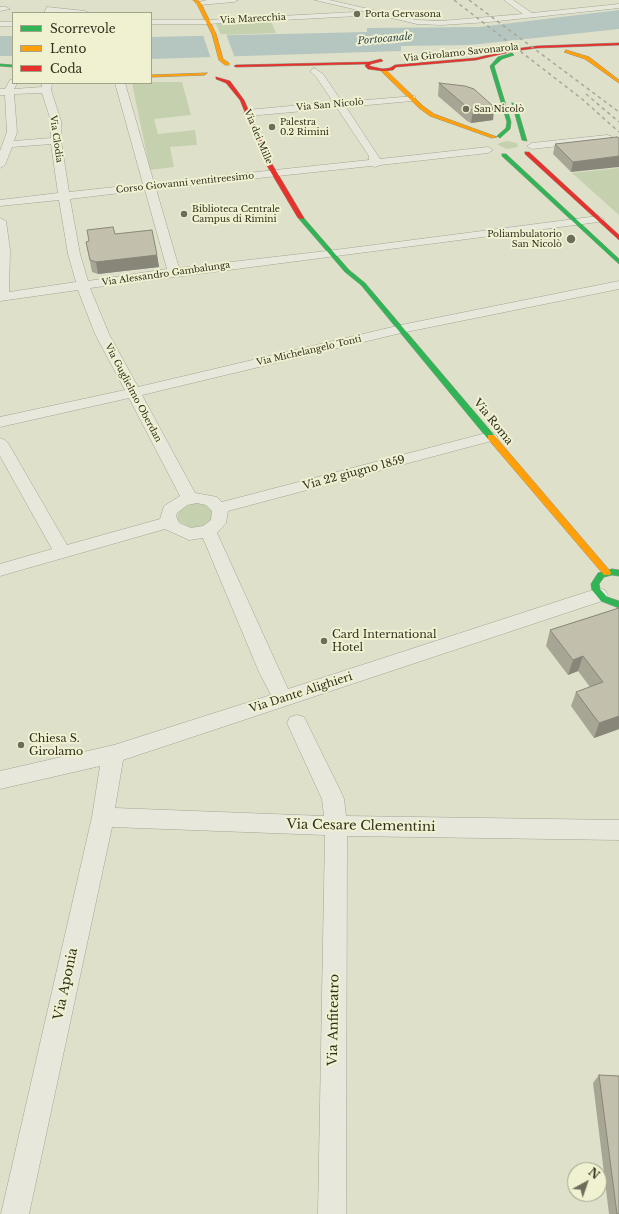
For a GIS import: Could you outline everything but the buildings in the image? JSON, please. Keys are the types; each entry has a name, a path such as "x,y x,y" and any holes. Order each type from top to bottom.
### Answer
{"street":[{"path":"234,0 197,2 206,22 214,34 224,62 238,72 255,75 369,65"},
{"path":"319,0 417,22 441,23 489,20 619,6"},
{"path":"508,0 530,16"},
{"path":"49,11 67,12"},
{"name":"Via Marecchia","path":"152,22 206,22 356,14 366,11"},
{"path":"0,24 12,24"},
{"path":"536,46 619,39"},
{"path":"536,46 619,44"},
{"path":"604,45 587,50 584,54 619,82"},
{"name":"Via Girolamo Savonarola","path":"383,70 395,66 468,60 536,46"},
{"name":"Via Girolamo Savonarola","path":"369,65 386,61 462,55 536,46"},
{"path":"492,66 497,60 508,55 542,50 569,51 588,58"},
{"path":"503,67 509,60 522,56 552,53 569,56 619,90"},
{"path":"468,60 477,61 492,66"},
{"path":"386,61 395,66"},
{"path":"152,76 184,76 209,69 224,62"},
{"path":"0,65 12,66"},
{"path":"209,69 218,78 238,72 369,65 383,70 421,107 486,147 504,155 619,262"},
{"path":"492,66 509,122 508,128 497,137"},
{"path":"314,71 320,76 374,156 375,164"},
{"name":"Via dei Mille","path":"238,72 242,100"},
{"name":"Via dei Mille","path":"218,78 228,82 242,100 275,174"},
{"path":"120,84 148,187 174,272"},
{"name":"Via dei Mille","path":"242,85 246,95 242,100"},
{"path":"0,165 12,132 8,88 47,86"},
{"name":"Via Clodia","path":"47,86 56,121 56,141 74,254 83,285"},
{"path":"511,94 528,146"},
{"name":"Via San Nicolò","path":"248,113 412,98"},
{"path":"443,120 464,128 497,137"},
{"path":"464,128 481,131 492,130 509,122"},
{"path":"486,147 486,140 497,137 511,136 528,146 598,219 619,238"},
{"path":"504,155 516,155 528,146 607,138"},
{"path":"8,144 56,141"},
{"name":"Corso Giovanni ventitreesimo","path":"0,203 375,164 486,147"},
{"name":"Via Roma","path":"275,174 298,210 311,220 336,252 357,270 363,284 490,437 607,573"},
{"name":"Via Alessandro Gambalunga","path":"2,297 174,272 598,219"},
{"path":"0,221 4,250 2,297"},
{"name":"Via Guglielmo Oberdan","path":"83,285 102,334 132,393 190,499"},
{"name":"Via Michelangelo Tonti","path":"0,422 132,393 401,329 619,285"},
{"name":"Via 22 giugno 1859","path":"219,508 490,437"},
{"path":"0,443 63,553"},
{"path":"190,499 204,499 210,501 219,508 220,518 218,523 208,531 189,534 176,530 169,522 168,516 175,505 190,499"},
{"path":"0,570 169,522"},
{"path":"208,531 269,672 283,699"},
{"path":"619,572 607,573 597,579 595,584 599,595 610,603 619,605"},
{"name":"Via Dante Alighieri","path":"0,780 114,754 599,595"},
{"path":"297,723 333,799 336,826"},
{"name":"Via Aponia","path":"15,1214 103,817 109,772 114,754"},
{"name":"Via Cesare Clementini","path":"103,817 336,826 619,830"},
{"name":"Via Anfiteatro","path":"332,1214 336,826"}],"green space":[{"path":"270,19 276,33 221,35 215,22"},
{"path":"152,82 182,82 191,115 154,119 158,134 195,130 197,145 170,147 174,167 150,170 132,84 152,84"},
{"path":"507,141 517,143 518,147 507,149 498,145 499,143"},
{"path":"619,168 619,215 572,173"},
{"path":"194,503 205,504 213,510 214,518 207,525 201,527 189,527 177,519 179,510"}],"water":[{"name":"Portocanale","path":"619,10 619,29 470,45 401,46 401,51 152,59 152,37 367,32 367,28 479,27"},
{"path":"0,36 12,36 12,56 0,56"}],"pier":[{"path":"226,34 235,58 211,59 203,35"}],"railway":[{"path":"454,0 582,99 619,132"},
{"path":"469,0 619,112"},
{"path":"586,94 619,122"}],"traffic: fast":[{"path":"500,136 508,128 509,122 492,66 500,58 512,54"},
{"path":"0,65 12,66"},
{"path":"514,104 525,140"},
{"path":"504,155 619,262"},
{"path":"301,218 347,271 363,284 491,437"},
{"path":"619,573 612,572 601,575 595,584 596,590 604,599 619,605"}],"traffic: slow":[{"path":"195,0 199,3 214,34 221,60 227,64"},
{"path":"566,51 587,58 619,82"},
{"path":"383,70 421,107 432,115 494,137"},
{"path":"152,76 205,74"},
{"path":"491,437 607,573"}],"traffic: jam":[{"path":"369,63 367,66 370,68 383,70 391,69 395,66 476,59 514,50 537,47 619,44"},
{"path":"236,66 369,63 381,60"},
{"path":"218,78 228,82 242,100 269,164 301,218"},
{"path":"527,153 619,238"}],"place":[{"name":"Porta Gervasona","path":"357,14"},
{"name":"San Nicolò","path":"466,109"},
{"name":"Palestra 0.2 Rimini","path":"272,127"},
{"name":"Biblioteca Centrale Campus di Rimini","path":"184,214"},
{"name":"Poliambulatorio San Nicolò","path":"571,239"},
{"name":"Card International Hotel","path":"324,641"},
{"name":"Chiesa S. Girolamo","path":"21,745"}]}
